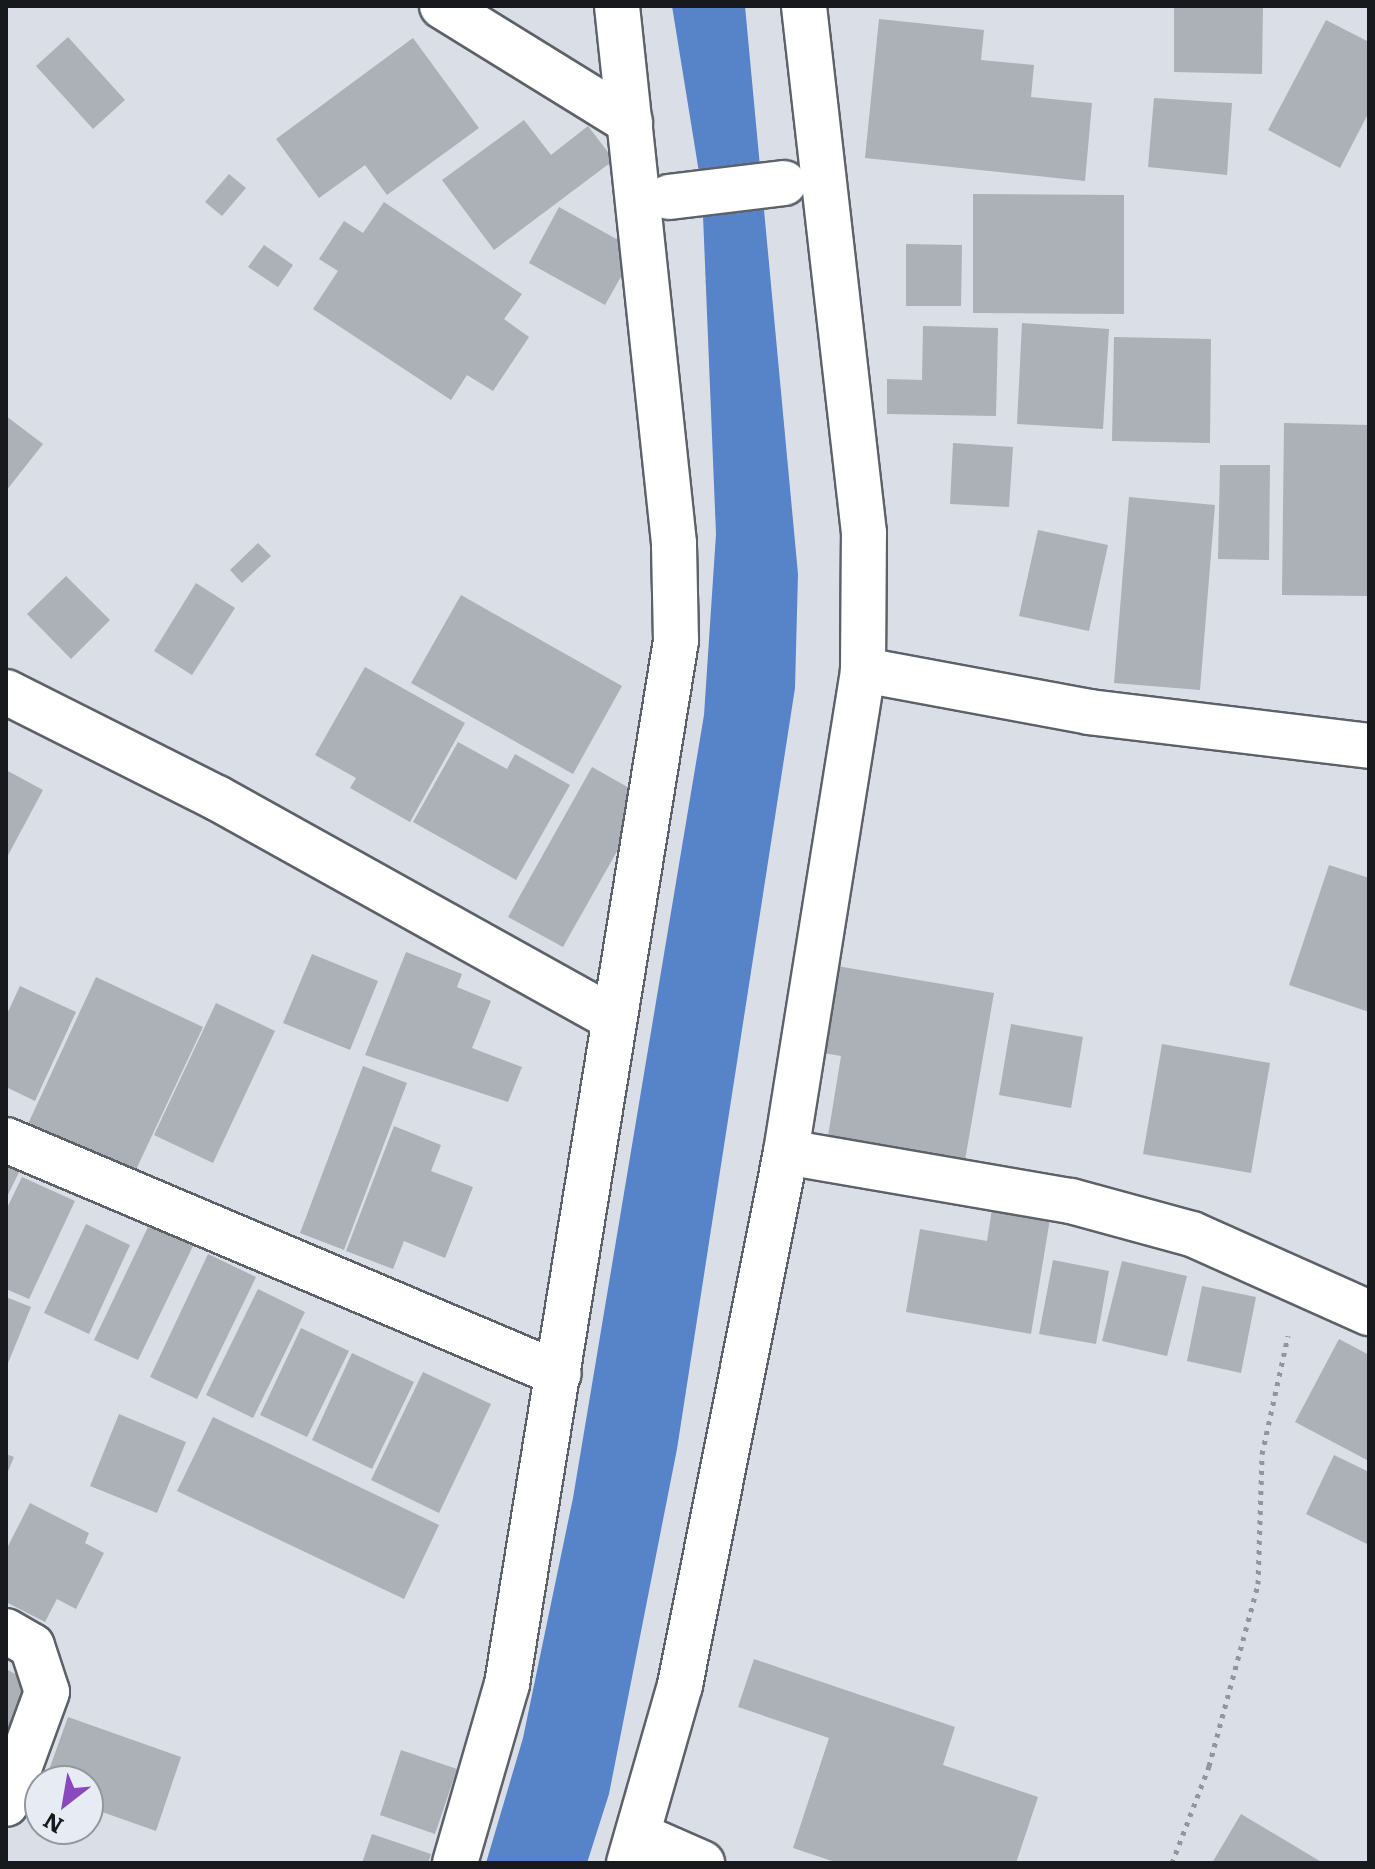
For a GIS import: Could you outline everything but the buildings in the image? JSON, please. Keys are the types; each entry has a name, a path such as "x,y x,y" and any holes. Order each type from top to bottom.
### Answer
{"street":[{"path":"442,6 630,122"},
{"path":"455,1863 507,1684 559,1374 611,1017 635,922 676,641 674,543 617,6"},
{"path":"702,1863 634,1849 680,1685 786,1152 863,670 864,533 804,6"},
{"path":"669,197 784,183"},
{"path":"863,670 1089,712 1369,746"},
{"path":"6,692 217,798 611,1017"},
{"path":"6,1140 559,1374"},
{"path":"786,1152 1071,1201 1192,1234 1369,1313"},
{"path":"6,1631 32,1646 47,1692 6,1804"}],"path":[{"path":"1172,1863 1209,1766 1255,1597 1272,1384 1305,1282"}],"water":[{"path":"672,6 745,6 798,574 795,688 677,1449 609,1794 587,1863 486,1863 523,1738 573,1498 704,715 716,534 702,191"}]}
